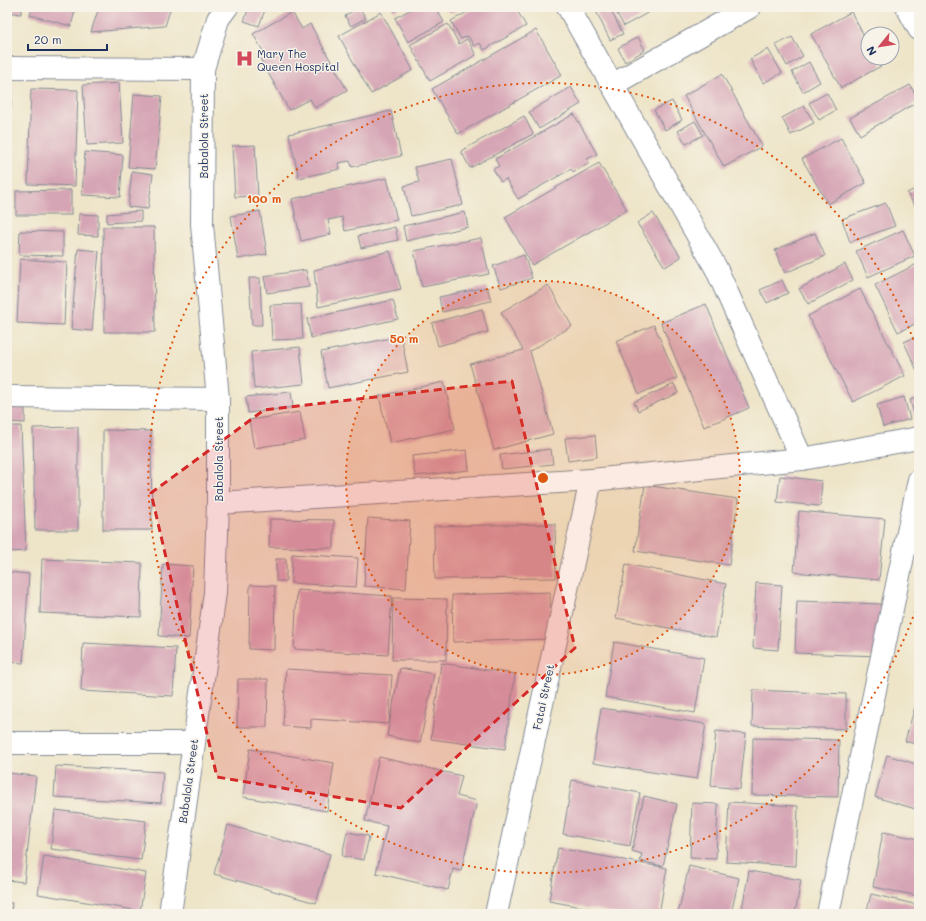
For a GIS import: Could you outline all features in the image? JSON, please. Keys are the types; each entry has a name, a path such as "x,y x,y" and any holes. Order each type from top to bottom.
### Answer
{"street":[{"name":"Babalola Street","path":"170,914 215,593 218,503 218,399 202,224 203,69 218,19 227,7"},
{"path":"568,7 716,268 802,459"},
{"path":"612,85 750,7"},
{"path":"907,7 919,29"},
{"path":"7,68 203,69"},
{"path":"7,397 218,399"},
{"path":"218,503 591,480 802,459 919,438"},
{"name":"Fatai Street","path":"496,914 591,480"},
{"path":"828,914 919,480"},
{"path":"7,743 193,743"}],"highlighted area":[{"path":"512,381 575,648 401,808 217,777 151,493 264,410"}],"building":[{"path":"7,7 22,7 21,14 7,12"},
{"path":"32,7 76,7 71,26 30,15"},
{"path":"99,7 171,7 165,26 91,32"},
{"path":"249,7 266,7 259,26 244,21"},
{"path":"359,7 366,18 351,26 345,16"},
{"path":"392,7 400,7 394,11"},
{"path":"415,7 435,7 444,22 408,42 395,18"},
{"path":"448,7 461,7 451,13"},
{"path":"476,7 515,7 526,26 484,50 480,43 474,46 468,36 461,39 451,21"},
{"path":"594,7 609,7 623,34 610,40"},
{"path":"613,7 649,7 651,11 624,26"},
{"path":"292,12 302,29 310,24 347,90 315,108 310,99 289,110 258,55 263,51 253,34"},
{"path":"381,12 413,70 371,94 339,36"},
{"path":"851,12 860,28 860,66 881,66 841,88 811,34"},
{"path":"448,24 459,44 467,39 476,55 430,81 410,45"},
{"path":"536,30 562,75 458,134 432,89"},
{"path":"638,37 645,50 625,62 618,48"},
{"path":"792,37 803,56 787,66 776,45"},
{"path":"768,49 782,73 763,83 750,59"},
{"path":"809,62 820,82 803,92 792,72"},
{"path":"722,74 762,146 724,167 684,96"},
{"path":"119,83 123,143 87,145 83,85"},
{"path":"910,85 919,101 860,135 850,118"},
{"path":"571,87 581,104 539,129 529,112"},
{"path":"31,89 78,90 75,186 28,184"},
{"path":"7,90 12,90 8,146 7,146"},
{"path":"827,93 836,110 819,120 809,103"},
{"path":"134,94 162,96 155,169 128,167"},
{"path":"672,101 682,120 665,130 654,110"},
{"path":"804,106 814,123 791,135 782,118"},
{"path":"391,111 401,156 352,167 350,161 338,163 340,169 299,178 289,134"},
{"path":"574,114 597,154 587,159 589,163 573,172 571,169 518,199 506,179 501,182 493,169 499,166 495,159"},
{"path":"524,116 533,134 470,168 461,151"},
{"path":"695,121 703,135 686,144 678,131"},
{"path":"841,138 866,183 828,204 802,159"},
{"path":"255,145 258,196 235,197 232,146"},
{"path":"85,152 123,155 120,197 82,195"},
{"path":"452,159 463,205 411,216 404,186 419,182 415,167"},
{"path":"599,163 627,210 532,265 505,217"},
{"path":"132,171 153,174 148,209 128,207"},
{"path":"387,178 397,220 345,231 342,217 328,220 331,234 301,241 292,199"},
{"path":"919,187 919,213 907,193"},
{"path":"71,190 71,215 16,215 16,191"},
{"path":"886,203 895,226 850,242 842,219"},
{"path":"141,211 141,221 107,223 107,214"},
{"path":"260,211 267,254 238,259 231,216"},
{"path":"465,212 468,227 406,241 403,226"},
{"path":"653,213 681,257 665,267 637,223"},
{"path":"79,214 98,215 98,236 78,235"},
{"path":"103,227 154,227 155,332 104,332"},
{"path":"395,227 398,240 361,248 358,236"},
{"path":"903,230 915,256 868,277 856,251"},
{"path":"20,231 63,232 63,256 19,255"},
{"path":"815,233 825,256 785,273 775,250"},
{"path":"481,238 489,274 422,287 414,251"},
{"path":"78,249 99,251 92,331 71,329"},
{"path":"390,251 401,289 318,307 314,270"},
{"path":"524,255 532,278 501,288 493,266"},
{"path":"20,259 67,262 64,325 17,323"},
{"path":"919,263 919,322 898,332 875,285"},
{"path":"845,264 853,280 808,304 799,289"},
{"path":"306,270 309,287 267,293 264,276"},
{"path":"249,278 260,278 262,325 252,325"},
{"path":"782,280 788,293 767,303 760,290"},
{"path":"548,285 572,326 530,351 553,434 494,450 470,364 523,350 501,312"},
{"path":"487,287 491,301 442,312 439,297"},
{"path":"860,289 905,376 853,402 808,316"},
{"path":"393,300 398,319 311,338 307,319"},
{"path":"301,304 303,339 272,340 270,305"},
{"path":"706,304 749,408 704,427 661,323"},
{"path":"482,309 488,332 438,346 432,323"},
{"path":"654,325 677,378 639,394 616,341"},
{"path":"919,335 919,375 904,342"},
{"path":"401,336 408,372 328,388 321,352"},
{"path":"300,347 304,384 254,389 251,352"},
{"path":"444,382 455,429 390,443 379,396"},
{"path":"674,384 678,393 638,411 634,402"},
{"path":"291,392 293,407 248,413 246,397"},
{"path":"904,397 910,419 883,427 877,405"},
{"path":"919,397 919,420 916,421 910,400"},
{"path":"7,404 25,405 25,423 7,422"},
{"path":"300,412 305,440 254,448 249,420"},
{"path":"7,426 21,426 26,551 7,552"},
{"path":"78,427 78,530 35,530 33,428"},
{"path":"103,430 151,431 152,530 103,530"},
{"path":"595,435 597,457 568,461 565,438"},
{"path":"551,449 553,464 502,469 500,455"},
{"path":"467,450 469,470 415,476 412,456"},
{"path":"780,476 822,481 820,506 777,502"},
{"path":"645,485 738,499 729,565 635,551"},
{"path":"799,511 885,519 879,580 794,572"},
{"path":"368,518 410,521 406,589 364,586"},
{"path":"270,519 334,520 334,548 269,547"},
{"path":"555,524 556,578 435,579 434,526"},
{"path":"292,554 358,558 356,587 291,583"},
{"path":"42,559 142,563 141,617 40,613"},
{"path":"276,559 286,559 286,581 276,581"},
{"path":"163,564 193,566 189,638 159,636"},
{"path":"626,564 726,584 716,637 616,618"},
{"path":"7,572 29,574 23,663 7,662"},
{"path":"756,583 782,585 778,650 753,648"},
{"path":"250,585 275,586 274,650 249,649"},
{"path":"297,590 392,596 388,655 294,649"},
{"path":"550,592 551,639 453,642 452,595"},
{"path":"393,598 447,599 446,660 392,660"},
{"path":"797,601 881,604 879,656 795,653"},
{"path":"614,642 704,658 695,713 605,697"},
{"path":"83,643 176,648 173,696 81,691"},
{"path":"441,663 515,674 505,749 431,739"},
{"path":"400,668 434,674 420,743 387,736"},
{"path":"286,669 392,675 389,724 311,719 311,728 283,726"},
{"path":"238,679 268,679 267,727 237,727"},
{"path":"753,690 846,694 846,729 752,726"},
{"path":"919,693 919,745 905,741"},
{"path":"601,708 706,724 697,779 593,763"},
{"path":"716,731 746,734 740,789 711,786"},
{"path":"753,738 839,740 838,797 752,795"},
{"path":"250,749 334,763 327,811 243,797"},
{"path":"887,755 919,765 919,810 875,797"},
{"path":"379,757 462,776 457,796 477,801 461,871 453,869 448,890 376,873 387,826 365,821"},
{"path":"56,766 163,772 161,803 54,797"},
{"path":"7,773 36,776 24,882 7,880"},
{"path":"572,780 640,793 630,846 563,834"},
{"path":"644,796 677,804 663,866 640,861 642,854 632,851"},
{"path":"729,802 798,806 796,866 726,862"},
{"path":"692,803 718,804 716,859 690,858"},
{"path":"55,810 146,821 141,860 51,849"},
{"path":"228,825 330,854 316,903 214,874"},
{"path":"347,832 369,836 364,860 342,856"},
{"path":"883,832 919,839 919,896 873,887"},
{"path":"558,848 667,868 659,914 620,914 549,901"},
{"path":"44,856 146,873 140,911 38,894"},
{"path":"689,866 739,878 731,914 678,914"},
{"path":"749,871 801,880 795,914 741,914"},
{"path":"871,894 918,905 916,914 866,914"},
{"path":"7,903 12,903 11,914 7,914"},
{"path":"109,912 126,913 126,914 109,914"}],"place":[{"name":"Mary The Queen Hospital","path":"244,59"}]}
